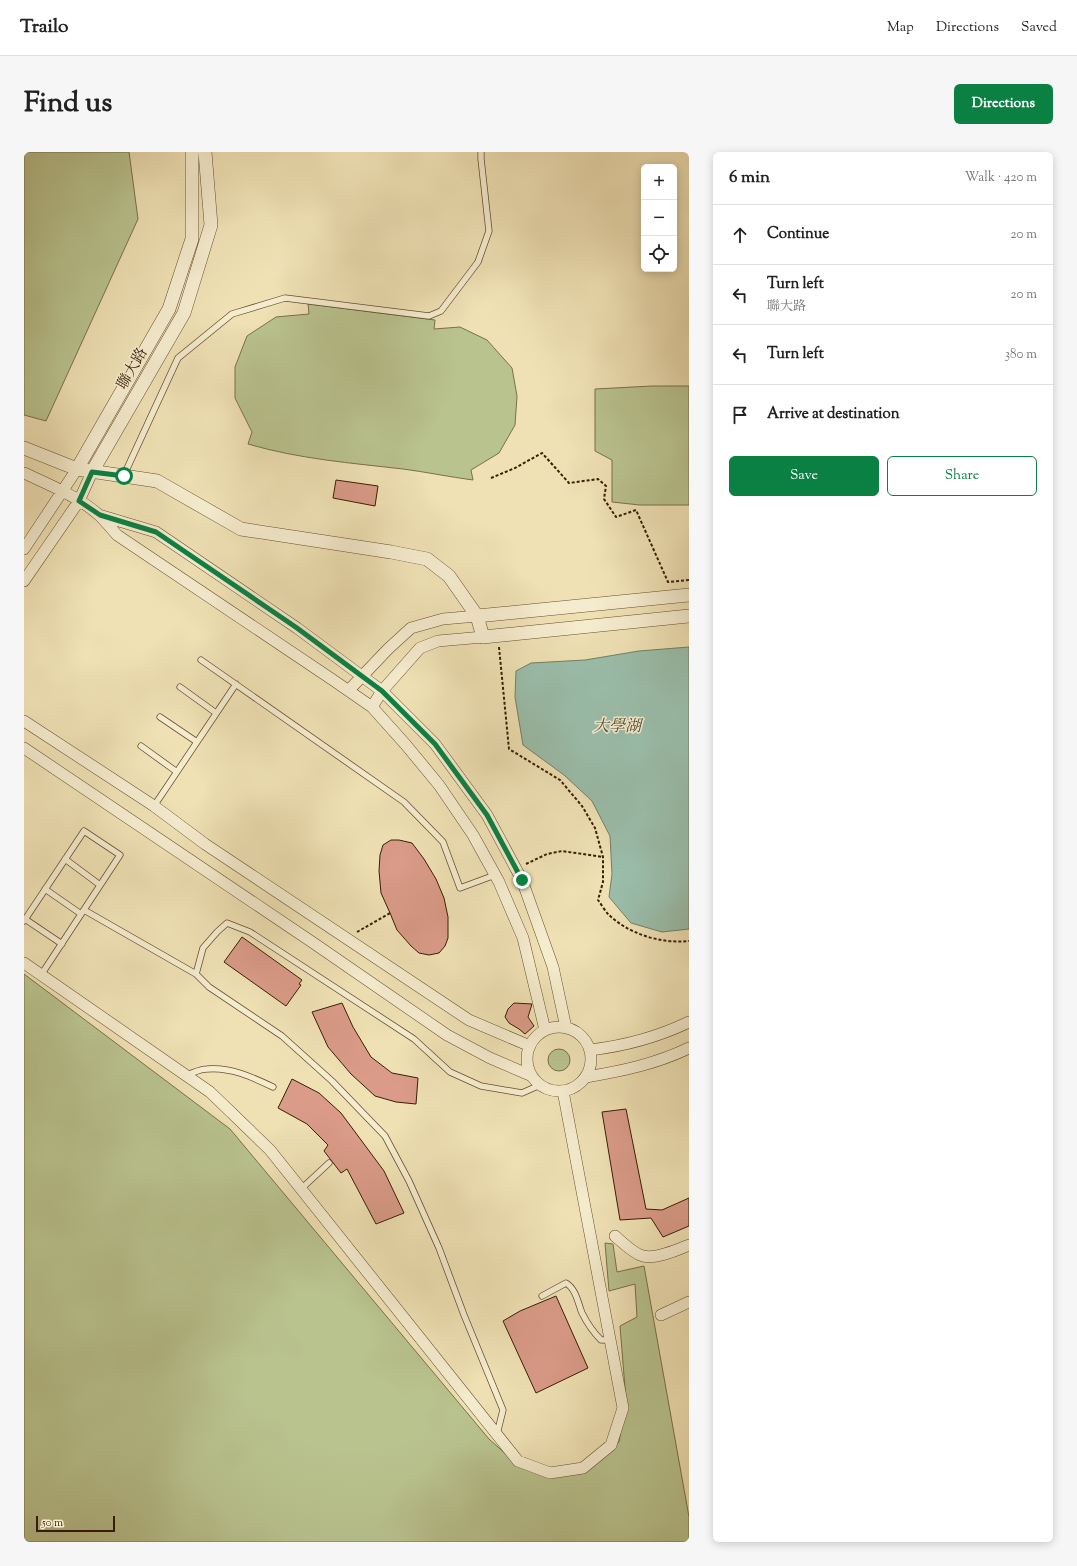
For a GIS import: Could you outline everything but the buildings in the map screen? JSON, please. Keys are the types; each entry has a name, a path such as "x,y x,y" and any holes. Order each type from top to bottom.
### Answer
{"street":[{"name":"聯大路","path":"24,549 77,469 169,309 192,239 192,152"},
{"name":"聯大路","path":"24,581 79,501 92,472 184,313 211,225 204,152"},
{"path":"24,448 77,469 157,481 241,529 427,559 449,576 476,616 483,637"},
{"path":"24,473 63,491 100,515 117,535 372,707 439,785 473,835 495,875 523,938 545,1030"},
{"path":"100,515 156,532 297,628 382,691 435,744 487,815 522,880 553,967 566,1028"},
{"path":"348,690 411,628 443,619 689,595"},
{"path":"372,707 382,691 420,648 438,641 689,616"},
{"path":"24,721 154,806 205,844 469,1020 530,1046"},
{"path":"24,748 447,1035 490,1058 532,1076 540,1085 547,1089 563,1091 572,1089 580,1084 586,1077 590,1068 591,1059 590,1050 585,1040 577,1032 566,1028 556,1027 545,1030 530,1046 528,1062 532,1076"},
{"path":"24,963 210,1092 270,1150 518,1461 550,1473 583,1468 611,1445 623,1408 563,1091"},
{"path":"590,1050 644,1040 689,1022"},
{"path":"586,1077 629,1070 672,1056 689,1048"},
{"path":"615,1236 641,1256 657,1256 689,1245"},
{"path":"661,1315 689,1302"}],"lane":[{"path":"124,476 178,358 232,314 285,298 429,316 441,311 478,262 489,231 481,152"},
{"path":"201,660 404,802 443,842 460,888 495,875"},
{"path":"154,806 236,684"},
{"path":"180,687 216,713"},
{"path":"160,717 197,742"},
{"path":"141,746 177,772"},
{"path":"41,975 62,944 120,855 84,831 25,920 62,944"},
{"path":"65,859 100,885"},
{"path":"45,889 83,912 196,974 209,987 282,1036 332,1081 386,1136 409,1181 439,1248 464,1316 503,1410 497,1435"},
{"path":"196,974 203,948 227,923 250,932 414,1039 450,1072 482,1086 522,1093 540,1085"},
{"path":"186,1075 206,1069 229,1070 252,1077 272,1087"},
{"path":"301,1189 328,1163"},
{"path":"542,1296 566,1283 572,1287 582,1313 592,1332 601,1340 610,1340"}],"path":[{"path":"491,478 515,468 542,453 568,484 598,479 606,486 604,499 616,517 636,510 668,582 689,580"},
{"path":"497,635 509,749 560,780 582,806 595,828 603,857 603,882 598,900 608,914 628,930 654,938 681,941 689,940"},
{"path":"516,869 547,854 562,852 603,857"}],"green space":[{"path":"24,152 129,152 138,219 46,421 24,415"},
{"path":"308,304 435,320 434,329 460,327 487,340 512,368 517,396 515,425 499,453 471,470 473,480 403,469 306,457 248,444 252,432 235,398 235,367 247,336 276,317 309,314"},
{"path":"689,386 689,505 640,505 612,502 612,460 595,451 595,389"},
{"path":"24,974 230,1129 489,1439 518,1465 535,1470 591,1464 619,1442 626,1400 620,1326 637,1317 635,1284 609,1291 605,1243 613,1244 617,1272 644,1266 689,1517 689,1542 24,1542"},
{"path":"559,1049 567,1052 570,1060 567,1068 559,1071 551,1068 548,1060 551,1052"}],"water":[{"name":"大學湖","path":"689,647 689,929 662,932 631,923 609,897 612,874 610,836 592,801 564,775 523,745 515,697 516,671 531,663 585,660 639,651"}],"route":[{"path":"124,476 92,472 79,501 100,515 156,532 297,628 382,691 435,744 487,815 522,880"}]}
